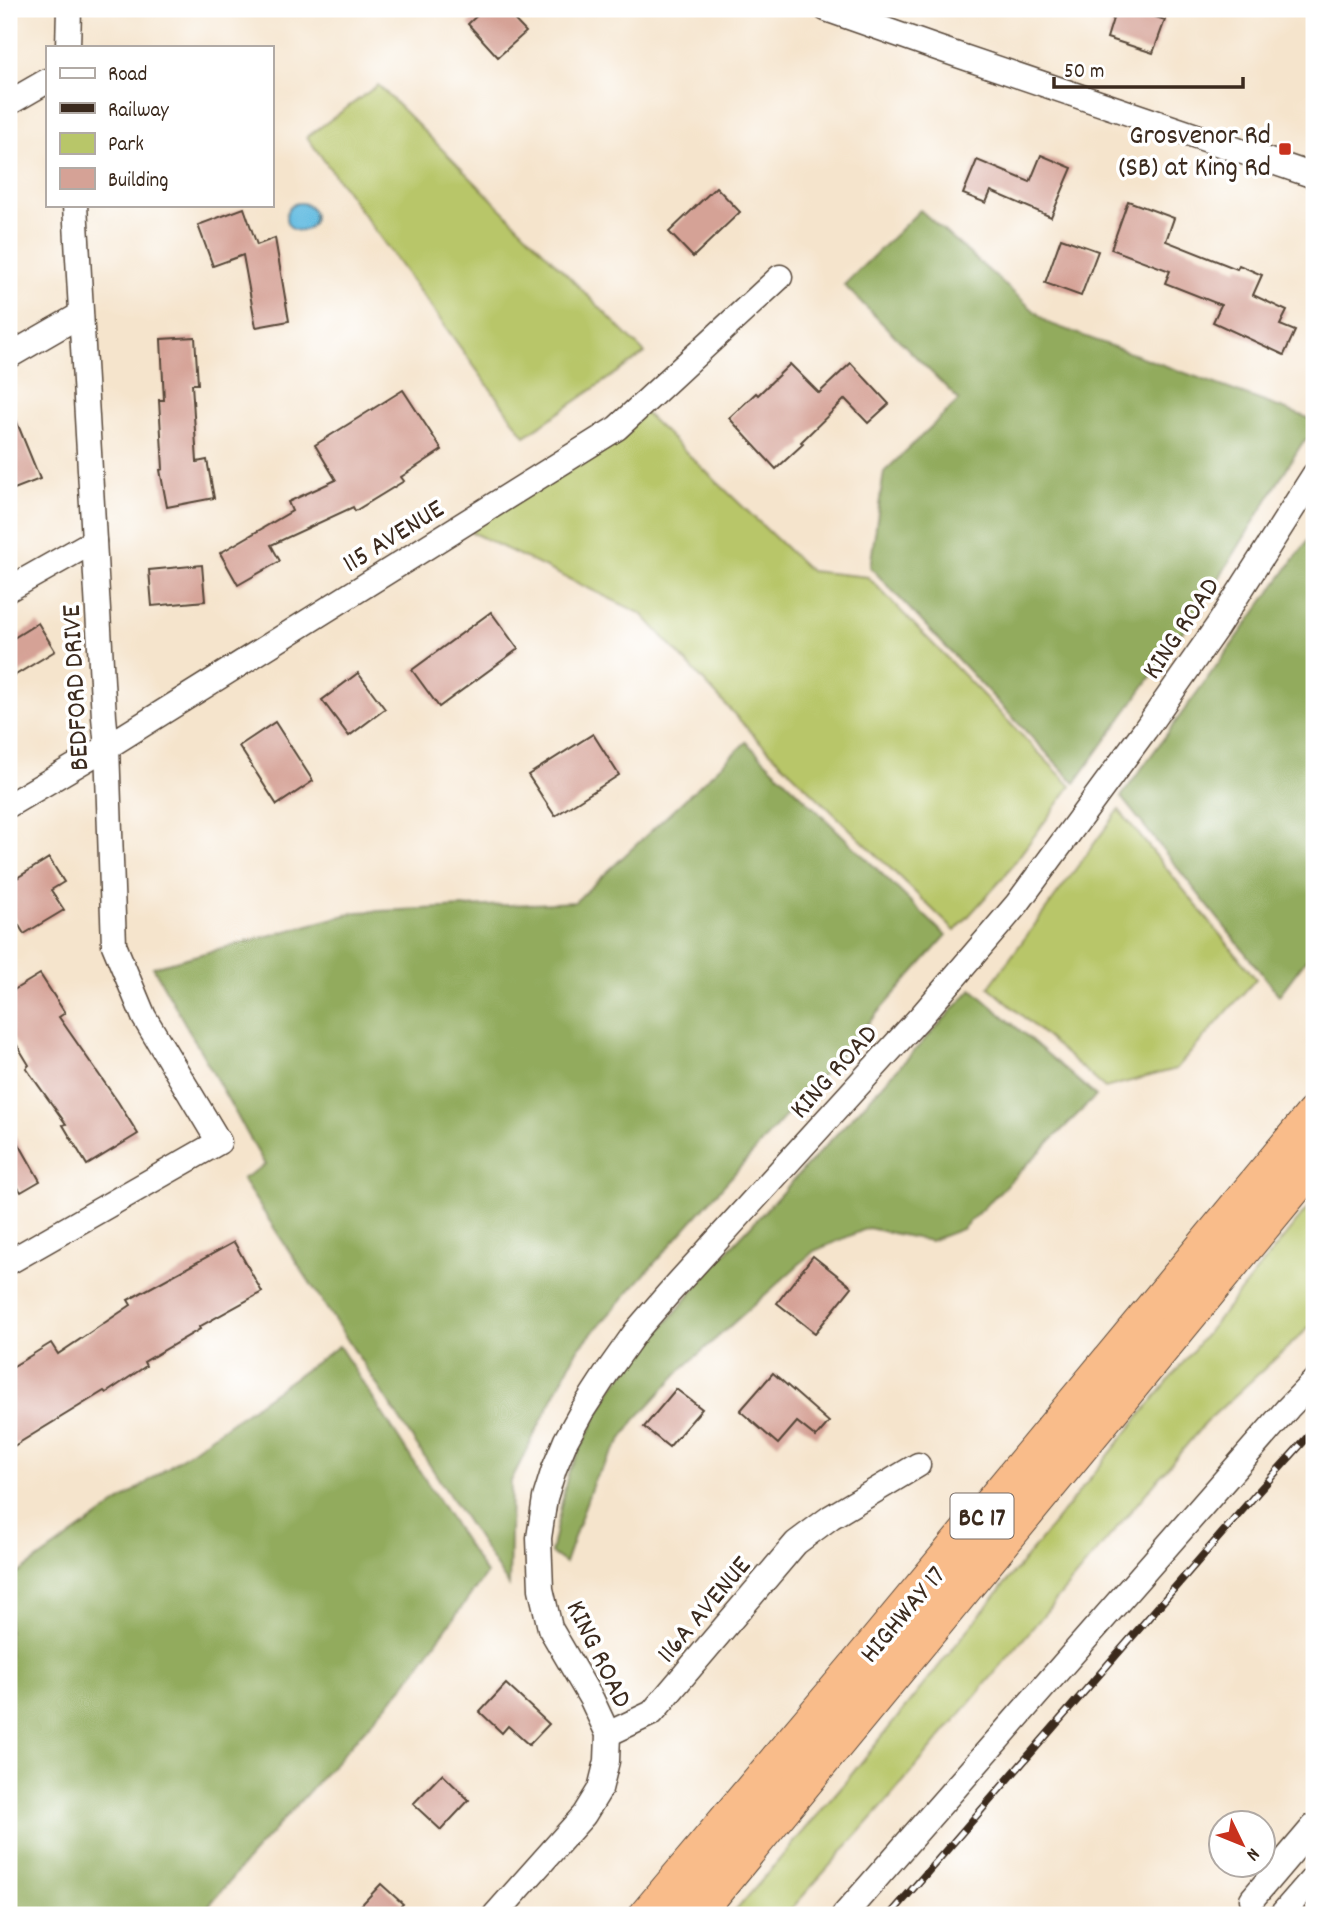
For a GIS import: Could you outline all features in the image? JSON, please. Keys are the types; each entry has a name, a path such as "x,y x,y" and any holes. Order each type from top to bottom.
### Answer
{"highway":[{"name":"HIGHWAY 17","path":"648,1915 1314,1115"},
{"name":"HIGHWAY 17","path":"694,1915 1314,1162"}],"street":[{"path":"68,46 69,9"},
{"path":"826,9 1314,176"},
{"path":"9,103 46,82"},
{"name":"BEDFORD DRIVE","path":"9,1262 219,1142 144,1017 114,945 107,747 75,206"},
{"name":"115 AVENUE","path":"9,805 107,747 617,428 780,277"},
{"path":"9,356 80,315"},
{"name":"KING ROAD","path":"608,1734 592,1700 550,1628 541,1589 539,1538 545,1499 554,1469 582,1411 637,1331 668,1294 914,1024 1017,904 1217,627 1314,475"},
{"path":"9,589 94,541"},
{"path":"844,1915 1314,1381"},
{"name":"116A AVENUE","path":"608,1734 652,1713 796,1543 831,1517 918,1465"},
{"path":"495,1915 584,1815 600,1789 607,1761 608,1734"},
{"path":"1252,1899 1314,1826"},
{"path":"1281,1915 1314,1877"}],"green space":[{"path":"378,85 645,353 525,436 307,137"},
{"path":"920,210 1048,323 1314,420 1314,433 1301,445 1207,598 1075,783 870,567 884,472 959,400 844,285"},
{"path":"645,413 810,571 868,577 1071,786 1003,878 955,931 758,740 642,614 469,531"},
{"path":"1314,532 1314,949 1279,995 1121,797"},
{"path":"746,742 946,936 577,1350 511,1481 509,1586 242,1179 265,1165 153,967 357,912 575,902"},
{"path":"1119,810 1256,979 1176,1069 1105,1088 989,987"},
{"path":"972,989 1096,1096 962,1229 930,1241 868,1228 814,1251 682,1369 635,1420 594,1480 565,1563 551,1553 568,1473 612,1388 719,1260"},
{"path":"1314,1200 1314,1323 1205,1423 882,1807 786,1915 732,1915 843,1785"},
{"path":"339,1346 486,1574 404,1686 201,1915 9,1915 9,1580"}],"water":[{"path":"300,203 310,207 314,217 310,227 300,231 290,227 286,217 290,207"}],"building":[{"path":"484,9 504,9 526,32 498,57 468,24"},
{"path":"1116,9 1132,9 1165,20 1153,53 1107,38"},
{"path":"1041,155 1072,168 1051,217 991,191 986,203 963,194 977,160 1030,182"},
{"path":"716,187 740,212 693,257 669,232"},
{"path":"1128,201 1174,218 1166,241 1237,269 1239,265 1262,275 1253,295 1287,311 1280,325 1295,331 1284,355 1213,322 1221,305 1165,283 1170,271 1111,249"},
{"path":"244,208 257,245 275,238 289,321 256,327 243,255 213,266 198,225"},
{"path":"1061,238 1098,251 1081,296 1045,283"},
{"path":"195,337 198,384 192,384 197,462 207,460 214,498 167,507 160,470 163,469 159,400 164,400 161,339"},
{"path":"851,363 889,404 868,423 845,399 776,469 729,418 790,364 819,393"},
{"path":"403,390 442,450 401,477 404,481 355,511 353,507 271,545 280,561 238,585 220,553 292,511 288,502 336,480 315,445"},
{"path":"9,403 40,479 9,491"},
{"path":"202,565 205,601 152,606 149,570"},
{"path":"491,612 518,649 439,707 412,670"},
{"path":"38,623 55,651 9,679 9,641"},
{"path":"358,673 385,709 349,736 322,700"},
{"path":"275,722 313,781 277,805 239,746"},
{"path":"593,734 619,775 555,816 528,775"},
{"path":"49,858 64,882 51,890 64,910 24,934 9,909 9,883"},
{"path":"40,974 65,1013 59,1017 138,1134 87,1165 63,1125 66,1124 26,1068 29,1065 9,1032 9,993"},
{"path":"9,1126 40,1181 21,1192 17,1186 9,1190"},
{"path":"234,1242 262,1292 144,1362 146,1366 106,1393 104,1391 9,1449 9,1369 51,1343 58,1354 131,1305 128,1300"},
{"path":"813,1256 852,1287 815,1333 777,1303"},
{"path":"773,1373 829,1422 816,1437 797,1422 778,1444 740,1411"},
{"path":"676,1389 702,1409 669,1447 644,1427"},
{"path":"506,1684 549,1724 529,1745 508,1726 502,1733 480,1712"},
{"path":"442,1774 469,1800 441,1830 413,1804"},
{"path":"381,1884 403,1904 392,1915 352,1915"}],"railway":[{"path":"890,1915 1314,1430"}],"place":[{"name":"Grosvenor Rd (SB) at King Rd","path":"1285,149"}]}
